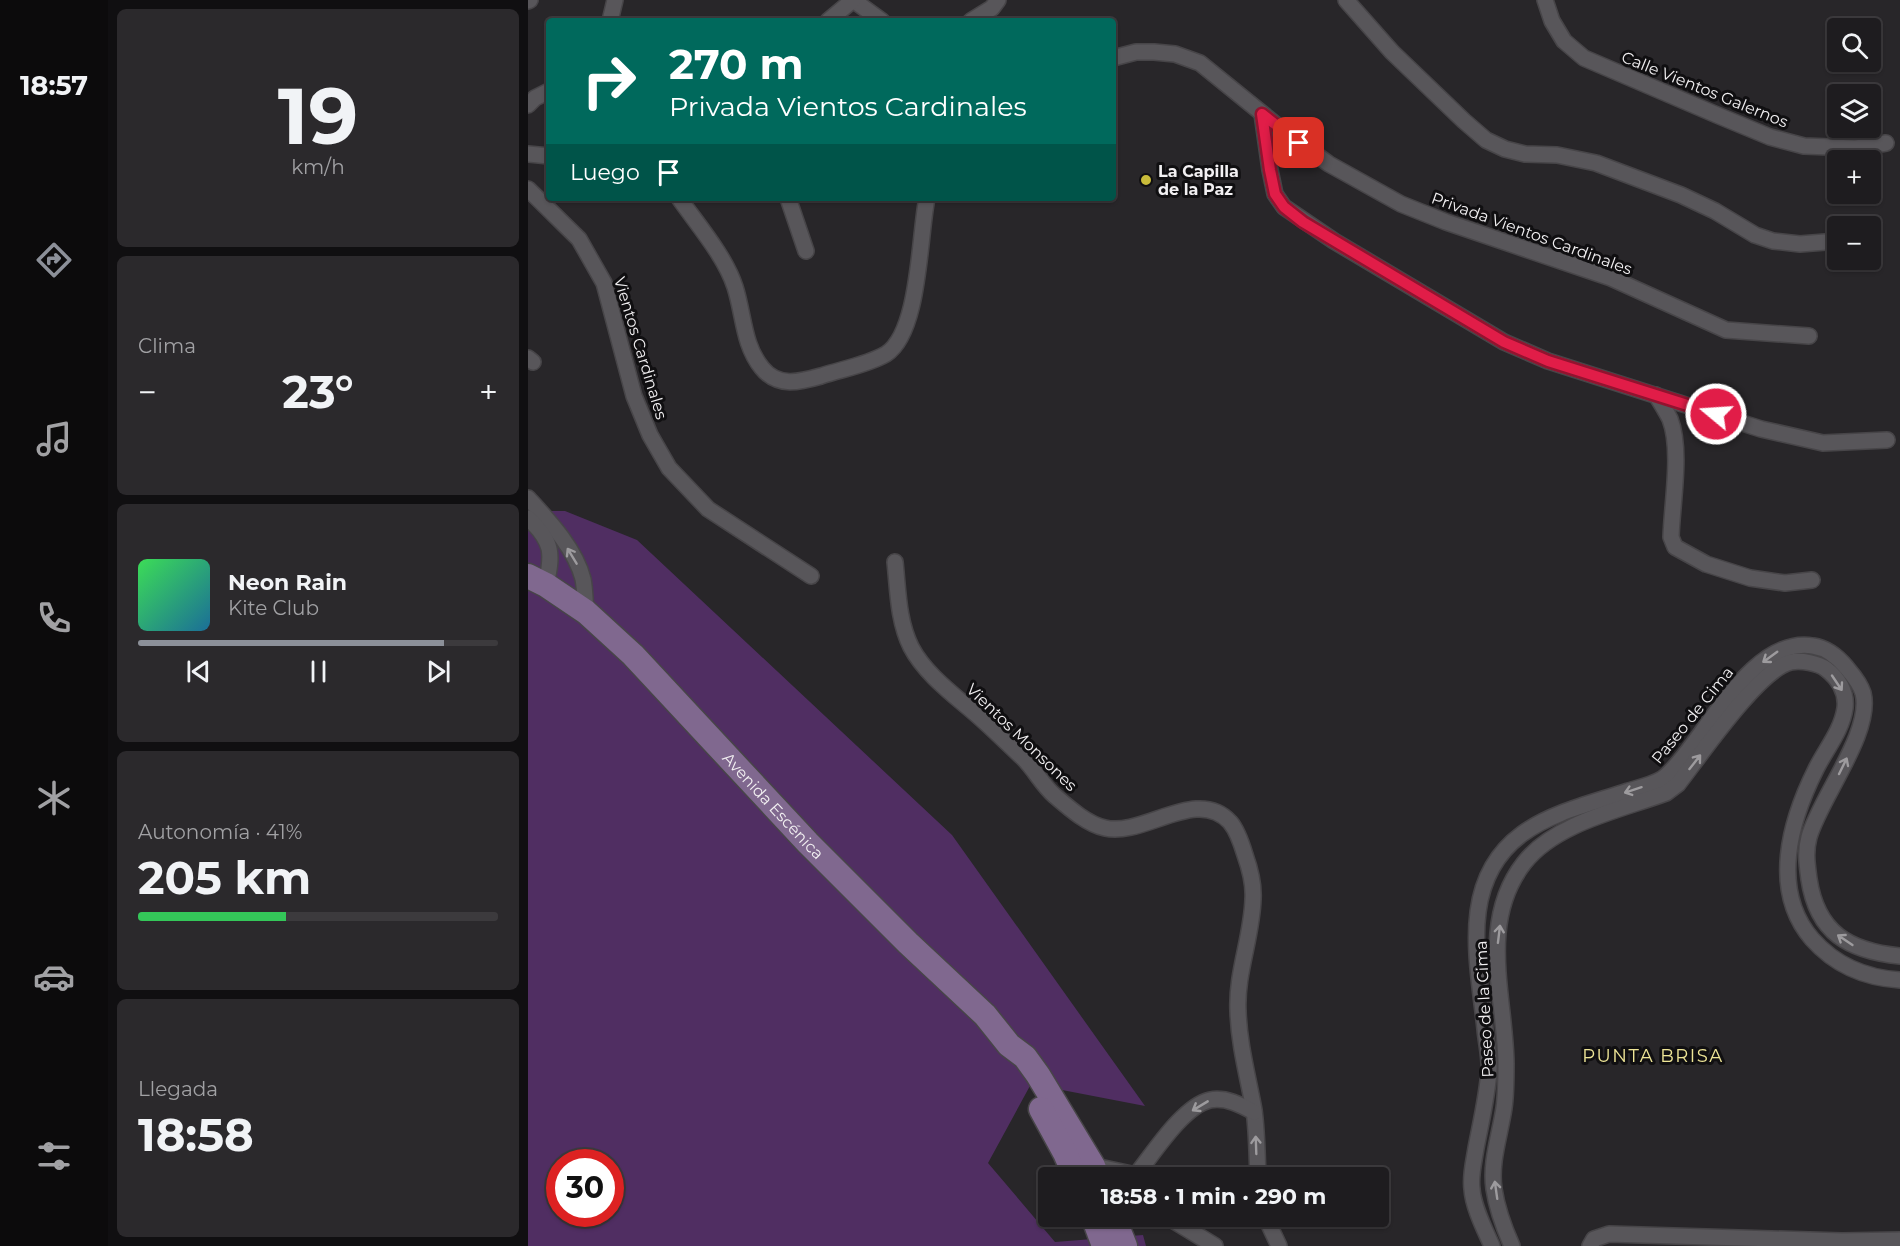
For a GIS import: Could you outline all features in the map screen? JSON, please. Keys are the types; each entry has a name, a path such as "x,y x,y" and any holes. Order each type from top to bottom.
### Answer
{"main road":[{"name":"Avenida Escénica","path":"537,580 586,612 640,663 808,843 908,943 985,1015 1009,1046 1025,1057 1038,1075 1085,1167"},
{"name":"Avenida Escénica","path":"1009,1046 1014,1061 1065,1153 1081,1167"},
{"path":"1097,1227 1104,1246"},
{"path":"1117,1227 1125,1246"}],"street":[{"path":"611,18 615,0"},
{"path":"832,18 853,0 878,18"},
{"path":"976,18 992,8 998,0"},
{"path":"1346,0 1392,52 1486,140 1505,149 1525,154 1557,154 1596,163 1681,195 1715,211 1755,235 1773,241 1800,244 1827,242"},
{"name":"Calle Vientos Galernos","path":"1545,0 1552,21 1564,41 1584,58 1770,137 1803,146 1856,148 1886,143"},
{"name":"Privada Vientos Cardinales","path":"1116,57 1136,52 1154,52 1175,54 1200,63 1262,114 1329,164 1401,204 1446,222 1611,278 1726,330 1809,336"},
{"path":"1262,114 1275,194 1284,207 1303,222 1504,342 1548,361 1761,429 1823,443 1887,440"},
{"path":"528,154 546,156"},
{"name":"Vientos Cardinales","path":"528,189 579,239 604,283 634,396 650,435 669,468 708,509 811,576"},
{"path":"681,201 728,271 735,286 744,331 752,352 762,368 772,378 791,383 864,363 885,354 894,347 902,334 917,281 927,201"},
{"path":"789,201 806,251"},
{"path":"1656,395 1670,420 1674,434 1676,458 1671,537 1675,547 1706,564 1750,578 1785,583 1812,580"},
{"path":"528,498 552,524 577,562 583,580 586,612"},
{"path":"528,518 540,530 550,550 551,561 537,580"},
{"name":"Vientos Monsones","path":"895,562 902,620 911,647 929,671 1012,747 1053,795 1071,809 1103,827 1118,829 1143,825 1177,812 1202,809 1215,812 1230,822 1242,844 1251,875 1254,897 1252,920 1241,970 1238,1011 1241,1046 1254,1112"},
{"name":"Paseo de Cima","path":"1492,1246 1472,1190 1474,1162 1489,1068 1475,939 1476,914 1482,890 1491,870 1505,849 1521,834 1546,820 1662,779 1680,762 1719,708 1748,675 1773,653 1800,644 1817,646 1828,651 1842,661 1856,678 1863,694 1863,714 1855,741 1812,828 1806,858 1811,893 1829,928 1849,944 1873,953 1900,956"},
{"name":"Paseo de la Cima","path":"1512,1246 1504,1229 1494,1188 1494,1156 1504,1107 1506,1060 1497,981 1498,936 1511,885 1536,849 1578,825 1666,792 1678,784 1754,689 1774,670 1790,662 1805,662 1824,668 1838,681 1845,696 1845,708 1837,732 1816,769 1797,814 1789,842 1788,885 1794,910 1806,932 1818,946 1845,967 1865,974 1900,980"},
{"path":"1787,857 1806,858"},
{"path":"1143,1167 1186,1114 1209,1101 1222,1100 1235,1102 1254,1112 1257,1167"},
{"path":"1184,1227 1215,1246"},
{"path":"1270,1227 1279,1246"},
{"path":"1590,1246 1594,1239 1609,1234 1842,1241 1900,1240"}],"shaded area":[{"path":"528,511 565,511 637,540 952,835 1145,1106 1031,1084 988,1163 1038,1222 1038,1227 1042,1227 1055,1242 1143,1235 1146,1246 528,1246"}],"place":[{"name":"La Capilla de la Paz","path":"1146,180"}],"district":[{"name":"PUNTA BRISA","path":"1653,1056"}],"route":[{"path":"1299,143 1262,114 1275,194 1284,207 1303,222 1504,342 1548,361 1716,414"}]}
